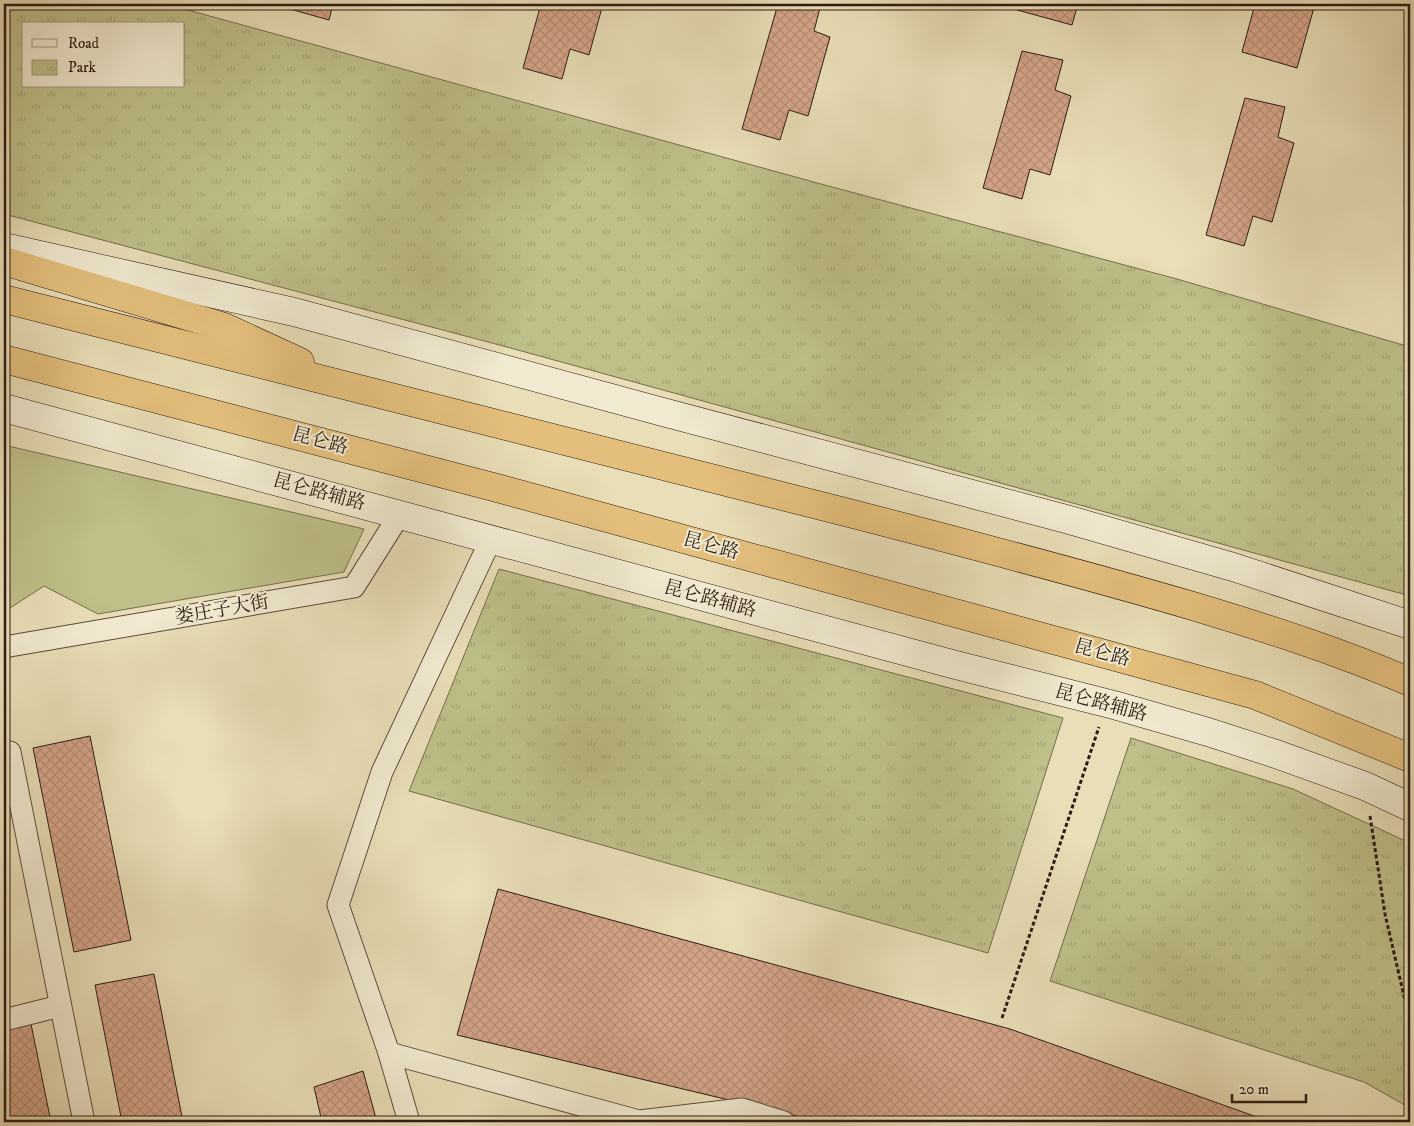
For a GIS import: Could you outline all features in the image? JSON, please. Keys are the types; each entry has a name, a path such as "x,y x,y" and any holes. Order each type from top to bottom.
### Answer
{"highway":[{"path":"4,261 224,327 362,391"},
{"path":"4,299 993,550 1136,589 1279,632 1376,667 1410,682"},
{"name":"昆仑路","path":"4,358 487,485 1255,695 1410,758"}],"main road":[{"path":"4,246 294,312 1066,519 1233,566 1410,625"},
{"name":"昆仑路辅路","path":"4,408 1208,732 1365,786 1410,807"}],"street":[{"name":"娄庄子大街","path":"4,647 354,587 400,514"},
{"path":"409,1122 389,1053 338,905 382,772 491,539"},
{"path":"10,752 84,1122"},
{"path":"4,1020 60,1006"},
{"path":"389,1053 640,1122 742,1108 784,1122"}],"path":[{"path":"1002,1018 1106,704"},
{"path":"1365,786 1385,914 1410,1022"}],"green space":[{"path":"4,4 166,4 821,184 1177,279 1410,347 1410,596 507,347 4,214"},
{"path":"4,445 364,529 344,572 98,614 44,586 4,612"},
{"path":"499,569 1063,718 988,953 409,791"},
{"path":"1131,738 1293,789 1410,843 1410,1108 1364,1082 1050,981"}],"building":[{"path":"292,4 333,4 329,20 290,9"},
{"path":"541,4 603,4 589,55 570,49 562,79 523,68"},
{"path":"778,4 821,4 814,31 830,37 808,116 789,110 780,140 742,129"},
{"path":"1019,4 1078,4 1072,25 1017,10"},
{"path":"1255,4 1315,4 1297,68 1242,52"},
{"path":"1022,51 1063,60 1055,90 1071,96 1050,175 1030,169 1022,199 983,188"},
{"path":"1245,98 1285,107 1278,137 1294,143 1272,222 1253,216 1244,246 1206,235"},
{"path":"90,736 131,940 74,952 33,748"},
{"path":"498,889 1010,1029 1271,1122 821,1122 457,1035"},
{"path":"4,969 9,996 4,997"},
{"path":"154,974 183,1122 122,1122 95,985"},
{"path":"31,1024 51,1122 4,1122 4,1030"},
{"path":"363,1071 377,1122 322,1122 314,1087"}]}
